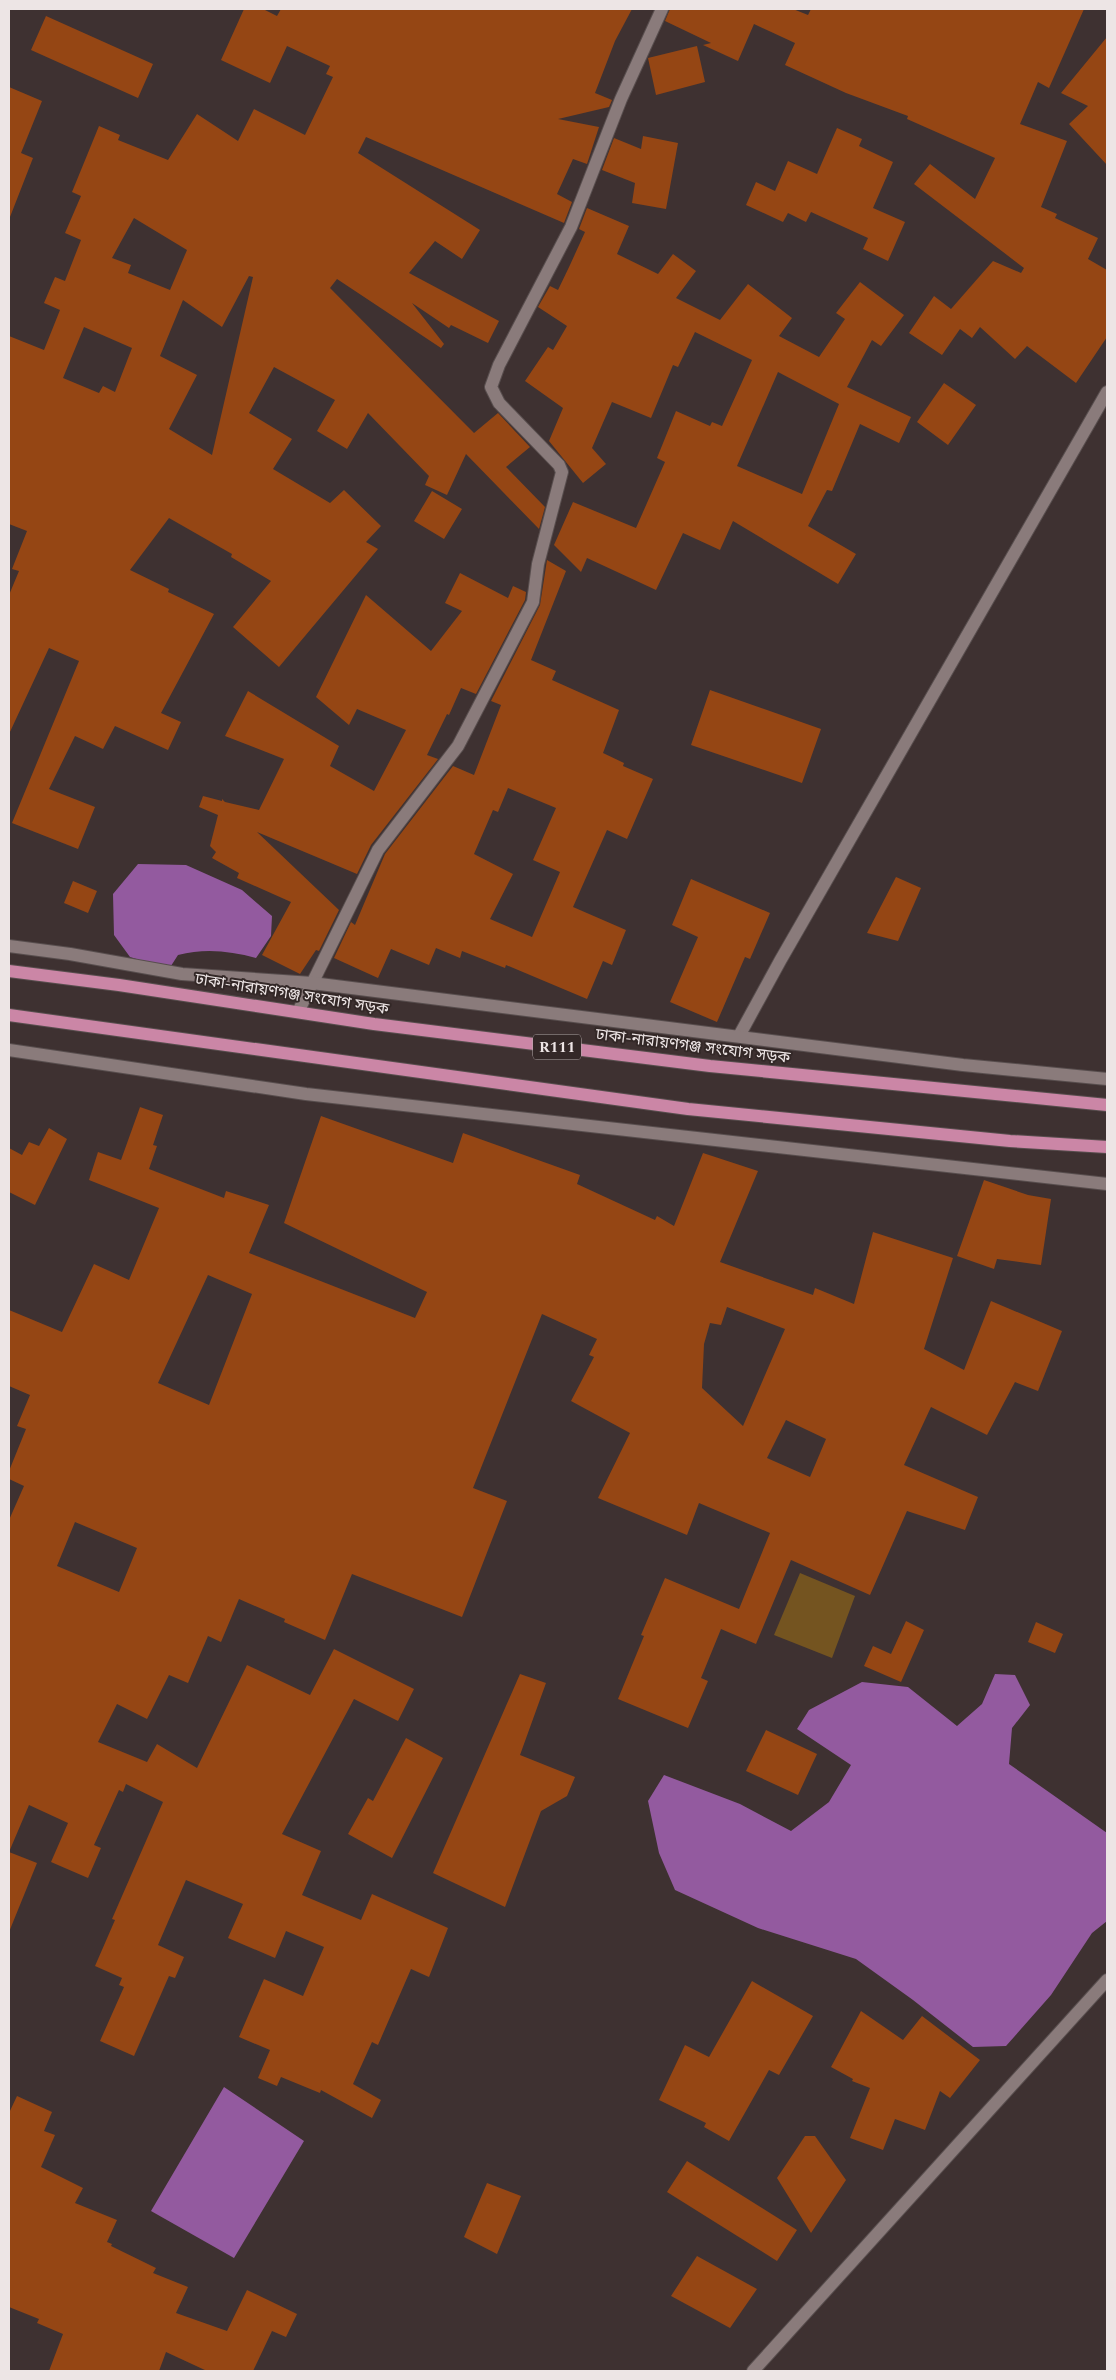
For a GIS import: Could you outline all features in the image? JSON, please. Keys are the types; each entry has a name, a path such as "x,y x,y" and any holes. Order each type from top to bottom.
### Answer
{"main road":[{"name":"ঢাকা-নারায়ণগঞ্জ সংযোগ সড়ক","path":"9,971 119,984 374,1024 710,1066 1107,1105"},
{"path":"9,1015 688,1109 1010,1141 1107,1147"}],"street":[{"path":"298,1012 378,850 458,746 533,602 538,564 562,472 559,465 499,403 491,387 499,365 571,227 621,99 662,9"},
{"path":"739,1036 856,828 1107,392"},
{"path":"9,946 182,974 312,983 963,1065 1107,1078"},
{"path":"9,1050 306,1094 1107,1184"},
{"path":"753,2371 1107,1980"}],"shaded area":[{"path":"138,864 186,865 242,890 272,916 271,936 256,958 227,952 188,953 178,955 169,969 130,957 114,935 113,894"},
{"path":"800,1573 855,1596 832,1658 774,1635"},
{"path":"995,1674 1015,1675 1030,1705 1012,1728 1009,1764 1107,1833 1107,1921 1092,1933 1051,1995 1006,2046 973,2047 856,1959 758,1928 675,1890 659,1853 648,1801 664,1775 740,1804 791,1831 829,1802 851,1765 797,1729 809,1710 862,1682 908,1687 957,1726 982,1704"},
{"path":"224,2087 304,2141 234,2258 151,2211"}],"building":[{"path":"244,9 263,9 277,16 281,9 632,9 615,41 595,93 612,100 609,107 558,119 599,127 587,164 573,159 557,194 572,202 564,223 366,137 358,153 480,230 462,259 435,241 409,273 499,321 488,343 451,325 449,328 412,303 444,344 441,348 337,279 330,288 474,433 498,413 530,447 506,467 545,507 539,529 466,454 447,495 425,485 429,476 368,413 347,449 317,431 335,400 274,367 249,413 292,439 273,469 330,503 344,490 381,526 366,542 378,549 279,667 233,627 271,581 231,557 232,554 169,518 130,570 169,589 168,592 214,614 161,713 181,722 168,750 115,726 103,749 75,736 49,789 95,807 78,849 12,823 79,661 49,648 9,734 9,595 19,571 12,569 27,531 9,524 9,336 44,350 60,310 44,303 55,277 65,281 81,240 65,233 81,196 72,192 99,126 120,135 118,140 168,160 197,114 238,141 254,109 305,135 333,77 326,74 330,66 287,46 270,83 221,60","holes":["134,218 187,250 170,290 128,273 131,265 112,258","249,276 253,277 212,455 169,429 197,375 160,356 183,300 222,327","84,327 132,348 115,392 103,386 99,393 63,378"]},
{"path":"670,9 793,9 808,15 811,9 1084,9 1049,88 1038,82 1020,124 1067,141 1041,207 1057,214 1055,218 1098,238 1088,259 1107,270 1107,337 1076,383 1027,346 1015,359 980,327 972,338 960,329 942,355 909,333 934,296 951,309 993,261 1021,273 1024,268 914,184 930,164 975,199 995,158 907,119 908,116 846,93 785,65 795,43 754,24 738,61 703,45 711,43 665,21"},
{"path":"46,16 153,64 138,98 31,50"},
{"path":"1107,37 1107,165 1069,124 1088,106 1061,93"},
{"path":"697,46 705,82 656,95 648,58"},
{"path":"9,87 42,101 21,153 33,158 10,217"},
{"path":"837,128 862,139 859,146 893,162 873,208 905,222 888,261 863,249 868,238 811,212 806,222 788,213 783,222 746,205 756,182 775,191 788,161 817,174"},
{"path":"643,136 678,143 666,209 632,203 635,183 602,170 614,138 641,149"},
{"path":"587,208 629,226 617,254 658,274 673,254 696,271 676,298 720,320 748,284 792,318 779,336 819,357 845,319 836,313 860,282 904,315 881,346 872,340 847,387 911,417 899,443 860,424 832,491 827,490 808,526 856,554 838,584 733,521 720,550 683,533 656,590 587,558 581,572 554,545 573,502 636,528 665,462 657,458 676,411 710,426 712,422 722,426 752,360 695,332 678,367 673,365 651,418 612,402 592,448 606,464 583,483 549,441 563,408 525,381 548,347 553,350 567,326 538,307 550,286 558,290 585,232 579,229","holes":["778,372 839,404 802,494 737,466"]},
{"path":"944,383 976,405 948,445 917,422"},
{"path":"432,491 462,509 444,539 414,521"},
{"path":"547,560 566,571 531,660 556,671 552,680 619,710 603,753 624,763 623,766 653,779 627,839 607,830 573,907 626,930 612,965 603,961 587,999 506,965 505,968 462,951 460,958 436,948 429,965 391,949 378,978 334,958 351,922 355,925 385,854 453,766 474,775 501,705 491,701 540,605","holes":["508,788 556,808 533,860 560,872 532,937 490,919 513,874 474,854 493,810 498,812"]},
{"path":"460,573 508,598 513,586 526,592 525,600 476,694 461,688 449,715 447,714 427,755 438,759 371,845 357,874 257,832 339,910 319,951 316,950 300,974 262,955 291,902 237,878 239,873 212,858 216,852 210,846 218,815 199,807 203,796 222,801 222,799 225,802 259,810 284,759 225,736 248,691 339,746 330,766 374,791 406,730 357,709 349,725 316,697 366,595 431,651 462,611 445,603"},
{"path":"710,690 821,729 802,783 691,745"},
{"path":"896,877 921,888 898,941 867,933"},
{"path":"691,879 770,913 750,959 745,957 717,1022 670,1002 698,937 672,925"},
{"path":"73,881 97,891 88,913 64,903"},
{"path":"140,1107 163,1115 153,1145 157,1146 149,1169 224,1198 226,1191 269,1205 249,1253 415,1318 427,1292 284,1223 321,1116 453,1163 463,1133 580,1175 577,1184 655,1220 657,1216 674,1226 703,1153 758,1171 720,1262 813,1295 815,1288 854,1304 873,1232 953,1258 924,1349 964,1370 991,1301 1062,1331 1038,1391 1015,1382 987,1435 931,1407 904,1465 978,1497 965,1530 907,1511 870,1595 791,1560 756,1644 721,1629 701,1678 708,1681 688,1728 618,1699 644,1636 641,1635 665,1578 739,1609 770,1533 699,1503 687,1535 598,1498 630,1433 571,1401 594,1357 589,1355 597,1339 542,1314 473,1488 507,1501 462,1617 352,1574 325,1640 284,1622 285,1619 239,1599 221,1642 208,1636 188,1683 169,1675 147,1719 117,1704 98,1742 147,1762 157,1744 197,1768 247,1665 310,1695 334,1649 414,1689 398,1721 354,1699 282,1834 321,1851 302,1895 361,1920 372,1894 448,1928 429,1977 411,1969 378,2045 372,2042 353,2084 381,2100 372,2118 321,2090 320,2093 281,2077 277,2086 258,2078 270,2050 239,2037 264,1979 303,1996 324,1947 286,1931 275,1958 228,1938 243,1904 186,1880 158,1945 184,1957 175,1978 169,1976 134,2056 100,2041 124,1987 119,1985 122,1978 95,1966 115,1920 112,1919 163,1802 126,1784 123,1792 119,1790 94,1845 101,1848 88,1878 51,1862 68,1823 29,1805 9,1852 9,1520 24,1486 9,1479 9,1471 26,1429 17,1426 30,1395 9,1386 9,1310 62,1332 94,1264 129,1280 159,1208 89,1180 98,1152 121,1160","holes":["208,1275 252,1294 209,1405 158,1383","727,1307 785,1329 743,1426 702,1388 704,1344 710,1323 721,1325","786,1420 826,1439 810,1477 767,1458","75,1522 137,1548 119,1592 57,1566"]},
{"path":"49,1128 67,1139 35,1205 9,1192 9,1148 22,1155 29,1142 39,1146"},
{"path":"984,1180 1028,1195 1051,1199 1041,1265 997,1259 994,1269 957,1256"},
{"path":"906,1621 924,1630 901,1682 864,1666 873,1646 891,1654"},
{"path":"1036,1622 1063,1634 1055,1653 1028,1642"},
{"path":"520,1674 546,1683 520,1755 575,1777 567,1796 541,1811 505,1907 433,1873"},
{"path":"766,1730 817,1754 798,1795 746,1771"},
{"path":"406,1738 443,1758 392,1858 348,1834 368,1798 373,1801"},
{"path":"9,1852 37,1863 9,1932"},
{"path":"752,1981 813,2016 779,2075 769,2070 729,2141 704,2127 706,2123 659,2100 685,2045 709,2057"},
{"path":"861,2011 903,2040 922,2016 980,2060 950,2098 940,2091 925,2130 895,2119 883,2150 850,2138 870,2088 852,2081 853,2079 831,2067"},
{"path":"17,2096 52,2112 44,2131 55,2135 41,2167 83,2188 75,2203 117,2220 107,2242 112,2244 111,2246 156,2268 153,2273 188,2287 176,2313 227,2331 247,2290 297,2314 286,2337 272,2331 253,2371 207,2371 166,2352 159,2371 49,2371 63,2334 37,2323 39,2319 9,2307 9,2113"},
{"path":"805,2136 815,2136 846,2180 811,2233 777,2178"},
{"path":"687,2161 797,2230 777,2261 667,2192"},
{"path":"487,2183 521,2196 497,2254 464,2237"},
{"path":"697,2256 757,2289 730,2328 671,2296"}]}
